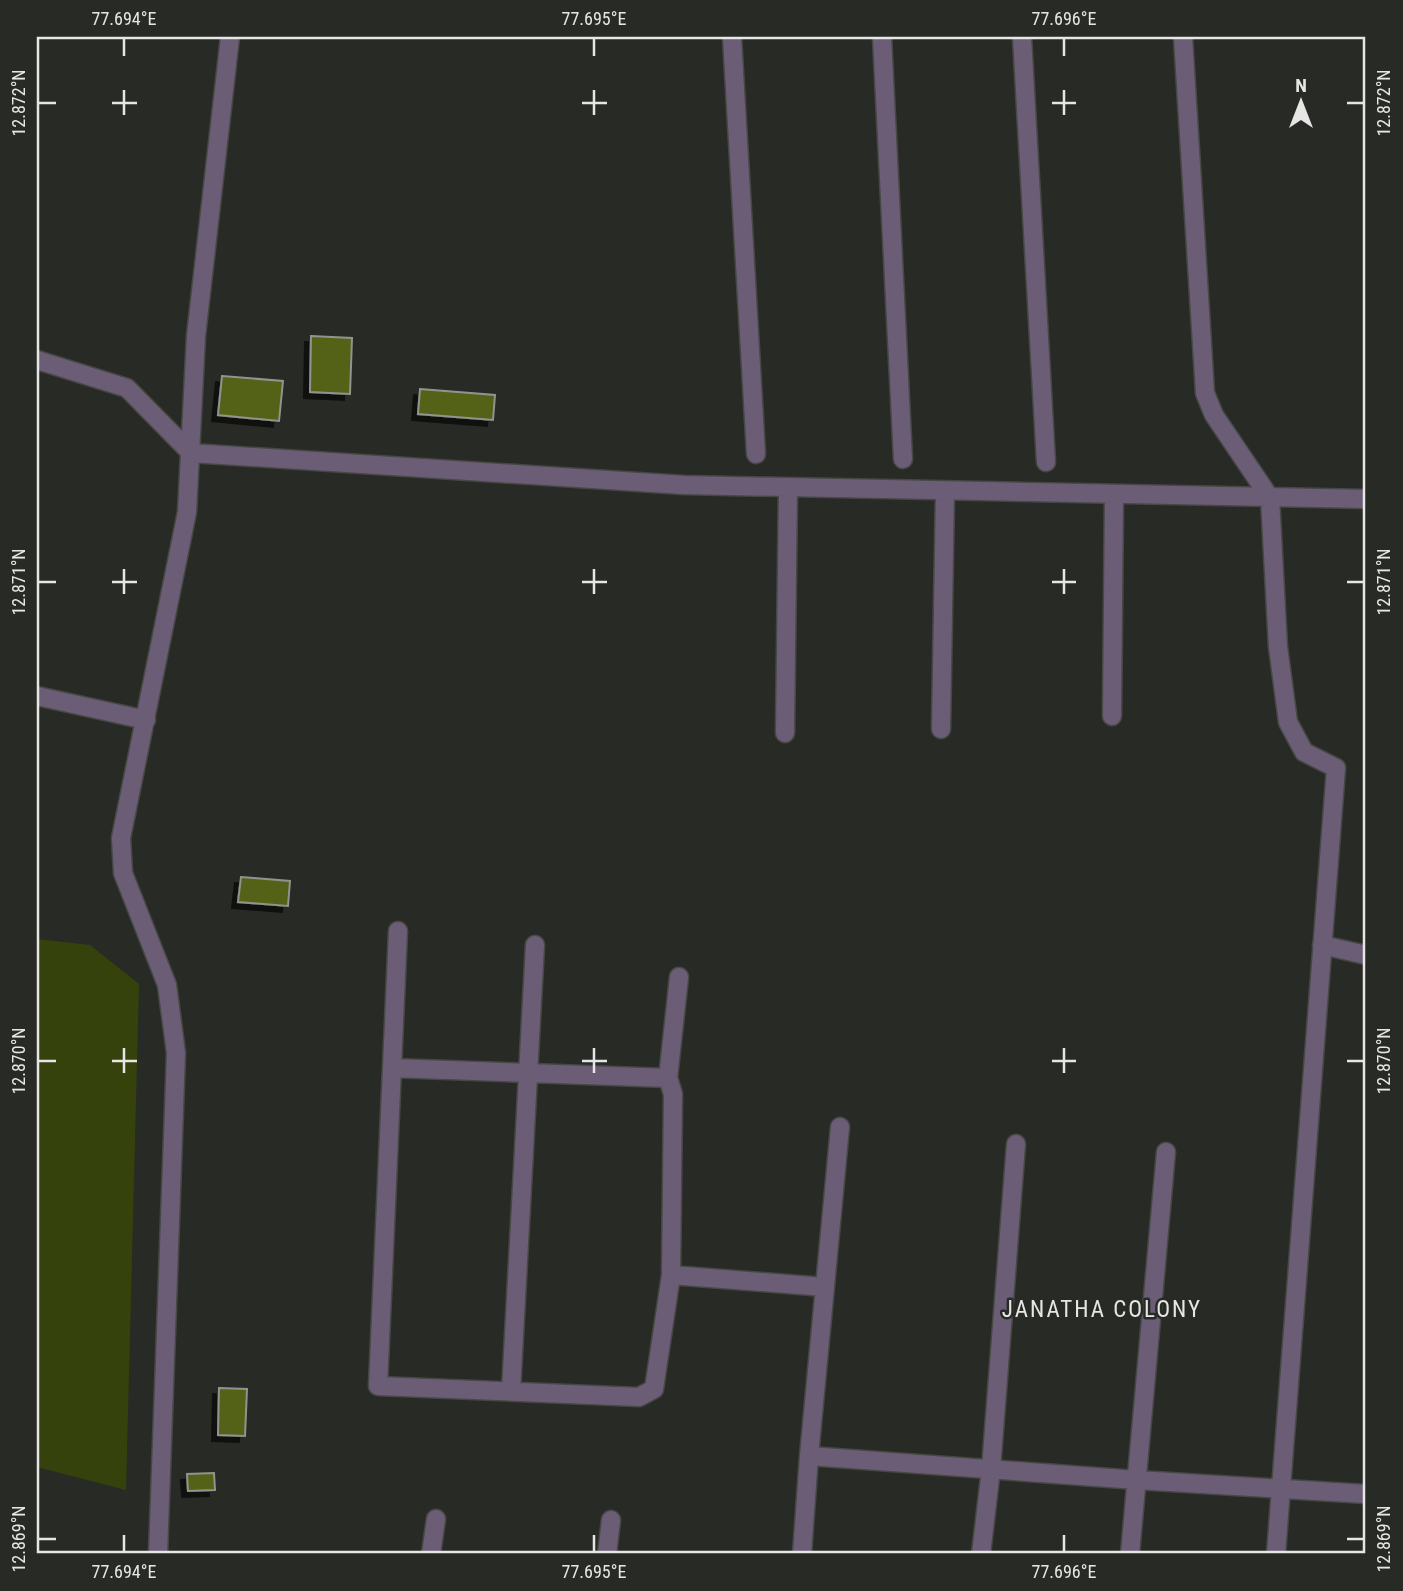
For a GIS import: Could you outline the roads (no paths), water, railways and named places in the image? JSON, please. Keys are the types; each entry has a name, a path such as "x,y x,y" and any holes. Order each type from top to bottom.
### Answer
{"street":[{"path":"158,1554 176,1053 167,985 123,873 121,838 187,512 196,336 230,37"},
{"path":"732,37 755,454"},
{"path":"882,37 903,459"},
{"path":"1022,37 1046,462"},
{"path":"1183,37 1205,393 1214,415 1270,498 1278,647 1288,722 1304,752 1336,768 1276,1554"},
{"path":"37,360 127,388 191,453 684,485 1366,499"},
{"path":"785,733 788,488"},
{"path":"941,729 945,491"},
{"path":"1112,716 1114,495"},
{"path":"37,696 146,720"},
{"path":"398,931 378,1386 639,1397 654,1389 671,1275 673,1094 668,1078 679,977"},
{"path":"511,1391 535,945"},
{"path":"1322,945 1366,955"},
{"path":"392,1068 668,1078"},
{"path":"802,1554 840,1127"},
{"path":"981,1554 991,1469 1016,1144"},
{"path":"1130,1554 1166,1153"},
{"path":"671,1275 825,1287"},
{"path":"809,1456 1366,1494"},
{"path":"432,1554 436,1519"},
{"path":"607,1554 611,1520"}],"district":[{"name":"JANATHA COLONY","path":"1102,1309"}]}
